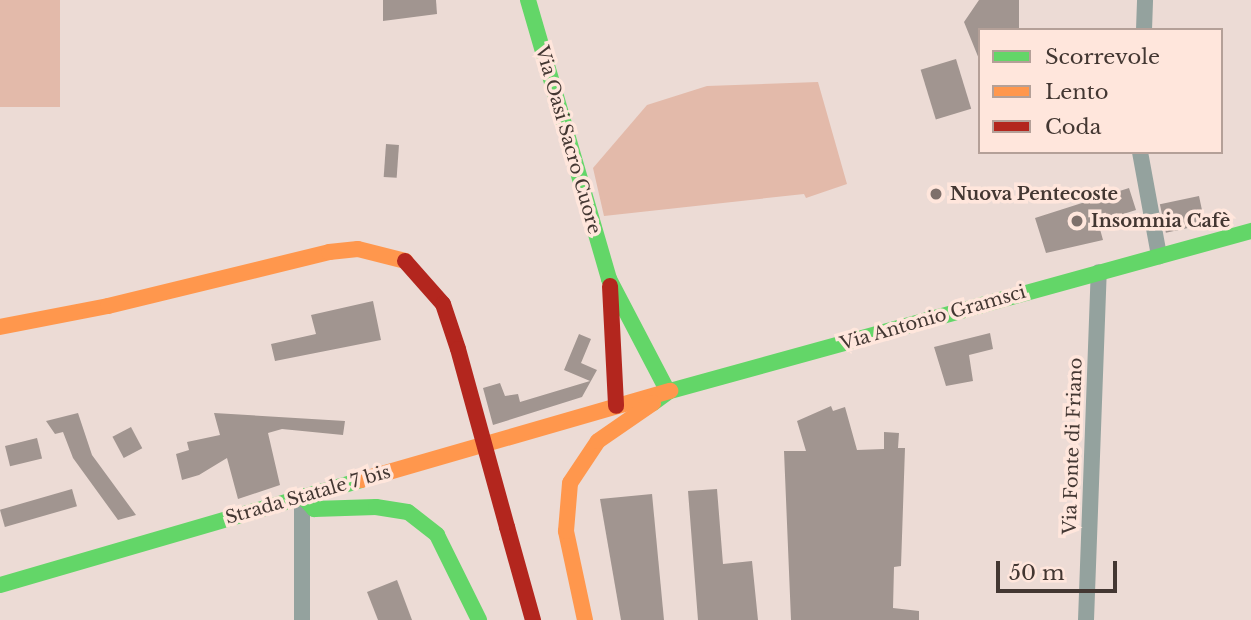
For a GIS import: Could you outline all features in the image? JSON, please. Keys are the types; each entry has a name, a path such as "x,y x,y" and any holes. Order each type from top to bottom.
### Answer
{"street":[{"name":"Via Oasi Sacro Cuore","path":"528,0 609,279 668,392"},
{"path":"1144,28 1145,0"},
{"path":"1140,154 1159,256"},
{"name":"Via Antonio Gramsci","path":"616,406 1251,231"},
{"path":"0,327 107,306 329,252 358,249 408,262 426,280 443,304 458,349 533,620"},
{"name":"Via Fonte di Friano","path":"1086,620 1098,272"},
{"name":"Via Oasi Sacro Cuore","path":"609,279 616,406"},
{"path":"585,620 566,531 570,482 598,441 668,392"},
{"name":"Strada Statale 7 bis","path":"0,585 616,406"},
{"path":"302,496 302,620"},
{"path":"302,496 314,509 376,507 408,512 437,535 479,620"}],"shaded area":[{"path":"0,0 60,0 60,107 0,107"},
{"path":"818,82 847,184 806,198 804,194 604,216 593,168 647,105 707,86"}],"building":[{"path":"383,0 436,0 437,14 383,21"},
{"path":"979,0 1019,0 1019,28 978,28 978,57 964,22"},
{"path":"956,59 971,109 936,120 921,70"},
{"path":"386,144 399,145 397,178 384,177"},
{"path":"1129,188 1136,210 1098,222 1103,240 1046,253 1035,218"},
{"path":"1199,196 1205,224 1166,233 1160,204"},
{"path":"373,301 381,340 275,361 271,344 316,334 311,315"},
{"path":"990,333 993,349 969,355 973,381 946,386 934,347"},
{"path":"579,334 591,339 581,363 597,370 582,397 493,425 483,388 500,383 505,396 518,394 520,402 590,381 564,370"},
{"path":"831,406 833,411 845,407 857,450 884,449 884,432 899,433 898,448 905,448 901,566 894,567 893,608 919,611 919,620 791,620 784,451 806,451 797,421"},
{"path":"78,413 92,455 136,515 118,520 73,458 63,432 55,434 46,421"},
{"path":"214,413 345,421 343,435 282,429 268,433 280,485 238,499 227,458 199,475 182,480 176,454 189,450 187,442 220,435"},
{"path":"131,427 142,448 124,458 112,437"},
{"path":"37,438 42,458 10,466 5,446"},
{"path":"72,489 77,506 5,527 0,510"},
{"path":"717,489 723,564 752,561 758,620 698,620 688,491"},
{"path":"652,494 664,620 621,620 600,499"},
{"path":"397,580 412,620 378,620 367,592"}],"traffic: fast":[{"path":"528,0 609,279 668,392 653,403"},
{"path":"670,391 1251,231"},
{"path":"0,585 361,480"},
{"path":"302,496 314,509 376,507 408,512 437,535 479,620"}],"traffic: slow":[{"path":"0,327 108,306 329,252 358,249 405,261"},
{"path":"361,480 670,391"},
{"path":"585,620 566,531 570,483 598,441 653,403"}],"traffic: jam":[{"path":"405,261 443,304 458,349"},
{"path":"610,286 616,406"},
{"path":"458,349 507,527"},
{"path":"507,527 533,620"}],"place":[{"name":"Nuova Pentecoste","path":"936,194"},
{"name":"Insomnia Cafè","path":"1077,221"}]}
